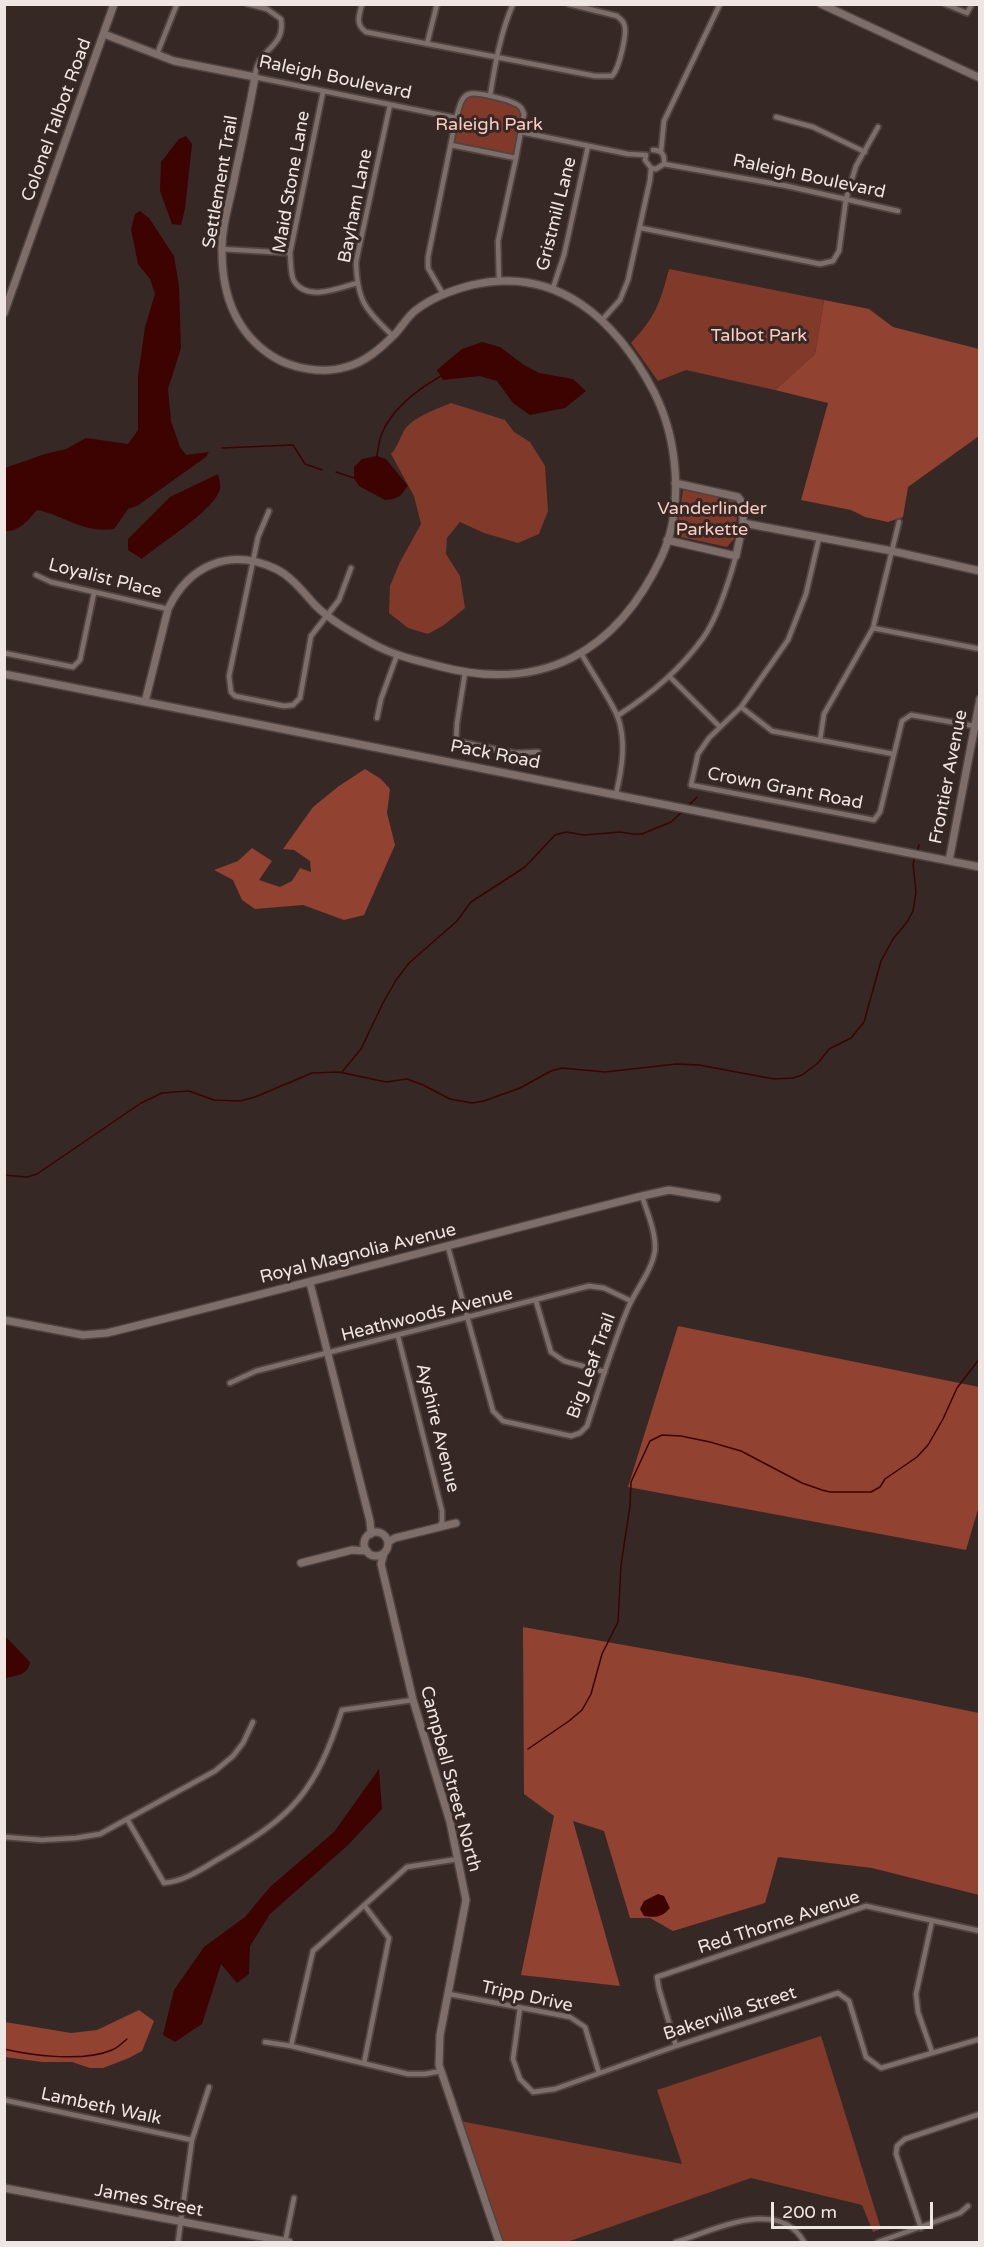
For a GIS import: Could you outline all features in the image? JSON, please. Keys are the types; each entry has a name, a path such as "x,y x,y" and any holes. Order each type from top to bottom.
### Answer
{"street":[{"name":"Colonel Talbot Road","path":"4,313 114,4"},
{"path":"157,54 177,4"},
{"path":"248,4 267,9 281,19 282,25 278,40 259,61 255,77"},
{"path":"362,4 358,22 360,28 366,32 595,76 612,75 618,68 622,52 626,26 623,21 617,16 569,4"},
{"path":"427,44 437,4"},
{"path":"490,96 496,57 513,4"},
{"path":"653,169 664,161 661,138 664,121 720,4"},
{"path":"821,4 980,78"},
{"path":"945,4 967,13 972,4"},
{"name":"Raleigh Boulevard","path":"104,34 174,61 456,118"},
{"name":"Settlement Trail","path":"146,702 168,609 189,578 202,568 226,560 253,562 277,569 326,614 376,646 397,655 465,673 529,672 558,664 581,653 616,627 639,598 663,552 674,515 675,483 672,444 660,403 639,364 602,320 577,301 552,288 499,280 443,294 414,312 381,347 346,368 326,370 297,367 278,360 264,351 242,330 226,293 221,249 255,77"},
{"name":"Maid Stone Lane","path":"323,92 290,253 295,282 304,290 325,292 357,284"},
{"path":"443,294 429,268 428,257 456,118 462,99 469,94 513,102 522,108 524,114 498,241 499,280"},
{"name":"Bayham Lane","path":"390,105 356,262 357,284 361,300 376,321 393,336"},
{"path":"776,117 813,127 865,152"},
{"path":"641,228 820,264 833,261 839,251 846,199 856,166 878,127"},
{"path":"521,132 646,157 653,169 628,280 620,300 602,320"},
{"path":"646,157 661,138"},
{"path":"451,145 516,158"},
{"name":"Gristmill Lane","path":"552,288 564,255 588,146"},
{"path":"653,150 661,151"},
{"name":"Raleigh Boulevard","path":"664,161 898,211"},
{"path":"221,249 290,253"},
{"path":"617,716 642,700 669,676 704,636 727,589 736,556 743,523 743,504 738,497 675,483"},
{"path":"269,511 258,537 229,676 231,692 235,696 284,706 293,705 300,698 311,636 339,600 351,568"},
{"path":"820,740 824,714 873,628 899,522"},
{"path":"743,523 892,551 980,571"},
{"name":"Crown Grant Road","path":"819,538 806,594 788,640 741,707 720,727 698,754 691,785 874,820 880,812 902,721 911,715 976,726"},
{"path":"667,540 736,556"},
{"name":"Loyalist Place","path":"36,575 51,582 168,609"},
{"path":"4,653 73,667 80,660 94,593"},
{"path":"873,628 980,649"},
{"path":"581,653 617,716 621,735 622,770 616,794"},
{"path":"377,718 397,655"},
{"path":"465,673 456,741 515,753 538,752"},
{"name":"Pack Road","path":"4,674 980,867"},
{"path":"669,676 720,727"},
{"name":"Frontier Avenue","path":"949,861 980,699"},
{"path":"741,707 772,731 893,754"},
{"name":"Royal Magnolia Avenue","path":"4,1320 83,1335 107,1333 310,1283 642,1196 669,1191 717,1198"},
{"name":"Big Leaf Trail","path":"448,1247 493,1411 503,1421 571,1436 580,1433 586,1426 616,1336 631,1301 650,1267 655,1249 652,1224 642,1196"},
{"path":"310,1283 370,1521 380,1536"},
{"name":"Heathwoods Avenue","path":"230,1383 256,1371 589,1286 604,1288 631,1301"},
{"path":"536,1301 551,1352 564,1360 605,1372"},
{"name":"Ayshire Avenue","path":"398,1336 429,1454 442,1516 439,1527"},
{"path":"442,1516 454,1524"},
{"path":"301,1563 352,1550 365,1541 380,1536 395,1538 454,1524"},
{"name":"Campbell Street North","path":"380,1536 387,1548 381,1564 413,1700 450,1822 466,1900 440,2035 438,2065 499,2242"},
{"path":"365,1541 371,1553"},
{"path":"352,1550 384,1553"},
{"name":"Campbell Street North","path":"371,1553 381,1564"},
{"path":"127,1819 165,1883 179,1882 256,1838 295,1805 325,1759 342,1710 413,1700"},
{"path":"4,1837 42,1840 100,1834 215,1771 233,1756 243,1743 253,1722"},
{"path":"291,2046 313,1951 407,1867 458,1859"},
{"path":"364,1905 388,1938 364,2063"},
{"name":"Red Thorne Avenue","path":"676,2046 658,1989 657,1977 866,1906 980,1931"},
{"path":"932,1921 916,1994 918,2012 932,2052"},
{"name":"Bakervilla Street","path":"520,2008 513,2059 520,2079 533,2092 555,2089 676,2046 838,1993 849,2001 866,2057 881,2068 980,2039"},
{"name":"Tripp Drive","path":"449,1994 570,2017 585,2027 599,2073"},
{"path":"265,2042 408,2074 441,2072"},
{"path":"178,2242 192,2140 209,2087"},
{"name":"Lambeth Walk","path":"4,2100 192,2140"},
{"path":"921,2228 896,2154 897,2146 905,2139 980,2114"},
{"name":"James Street","path":"4,2188 287,2242"},
{"path":"287,2242 294,2198"},
{"path":"878,2242 960,2213 968,2206"},
{"path":"676,2242 747,2220 767,2218 786,2223 797,2231 804,2242"}],"green space":[{"name":"Raleigh Park","path":"469,94 512,102 524,114 516,158 451,145 462,99"},
{"name":"Talbot Park","path":"669,269 824,300 815,354 775,390 686,370 658,381 631,343 656,309"},
{"path":"451,403 505,420 514,432 530,442 545,466 548,511 539,534 518,543 484,533 460,522 447,538 446,554 460,576 465,608 444,625 428,634 408,628 389,613 390,586 421,524 414,496 391,454 409,424 426,413"},
{"name":"Vanderlinder Parkette","path":"683,490 732,499 738,504 735,538 727,547 676,536"},
{"path":"821,2036 881,2229 873,2232 862,2205 751,2178 567,2242 495,2242 455,2120 682,2164 657,2090"}],"shaded area":[{"path":"186,136 192,144 185,209 181,225 172,224 160,191 161,162 179,139"},
{"path":"140,211 149,218 174,256 179,286 181,348 168,389 171,421 180,447 186,455 209,452 206,457 137,506 128,509 114,529 92,529 37,510 15,530 5,531 5,468 66,449 86,438 128,444 138,430 138,376 145,327 155,294 150,279 138,264 131,229 135,214"},
{"path":"824,300 869,309 893,327 979,349 979,436 908,487 903,517 888,522 865,517 851,510 801,500 828,403 775,390 815,354"},
{"path":"482,342 500,347 539,373 573,379 586,391 565,408 530,415 513,403 497,381 480,376 443,380 437,370 462,349"},
{"path":"377,456 386,459 408,486 400,496 385,500 359,486 354,478 354,467 362,459"},
{"path":"218,474 220,489 208,507 198,516 142,559 128,550 128,539 170,497"},
{"path":"365,769 381,779 390,789 387,813 395,845 364,915 344,920 303,905 255,909 242,900 233,880 214,870 238,861 252,848 272,861 259,880 280,887 292,881 300,868 311,872 310,861 294,850 283,849 313,807"},
{"path":"678,1326 979,1387 979,1506 966,1550 628,1487"},
{"path":"523,1627 803,1677 979,1713 979,1895 872,1868 778,1857 765,1903 673,1931 650,1918 630,1918 604,1831 573,1821 620,1986 521,1975 554,1816 524,1794"},
{"path":"5,1636 30,1662 24,1672 5,1678"},
{"path":"379,1769 382,1809 347,1846 270,1914 250,1946 249,1974 237,1983 221,1964 202,2024 175,2042 163,2035 174,1990 204,1947 245,1917 270,1887 334,1832"},
{"path":"658,1894 664,1896 670,1908 659,1916 644,1916 640,1909 644,1901"},
{"path":"139,2010 154,2021 142,2051 103,2068 90,2068 72,2062 42,2062 5,2057 5,2022 71,2033 97,2030"}],"waterway":[{"path":"377,456 382,433 399,407 441,376"},
{"path":"222,448 293,445 305,464 322,470"},
{"path":"336,472 354,478"},
{"path":"687,807 697,797"},
{"path":"342,1072 361,1049 383,1003 409,963 457,921 471,902 525,867 555,835 566,832 584,835 620,832 642,834 671,822 684,810"},
{"path":"917,853 919,845"},
{"path":"4,1175 27,1177 37,1174 141,1103 162,1093 189,1091 214,1100 240,1101 312,1073 339,1072 386,1082 407,1079 450,1099 472,1103 520,1088 551,1071 562,1068 605,1072 676,1064 699,1065 774,1079 802,1075 818,1063 829,1049 851,1038 864,1022 881,961 913,911 916,892 913,864 915,857"},
{"path":"528,1749 582,1710 591,1694 602,1654 618,1622 621,1565 630,1506 631,1482 650,1441 662,1435 710,1442 741,1451 802,1483 822,1490 871,1492 880,1487 885,1479 917,1457 928,1445 957,1388 980,1358"},
{"path":"4,2049 44,2056 88,2056 114,2049 127,2039"}]}
